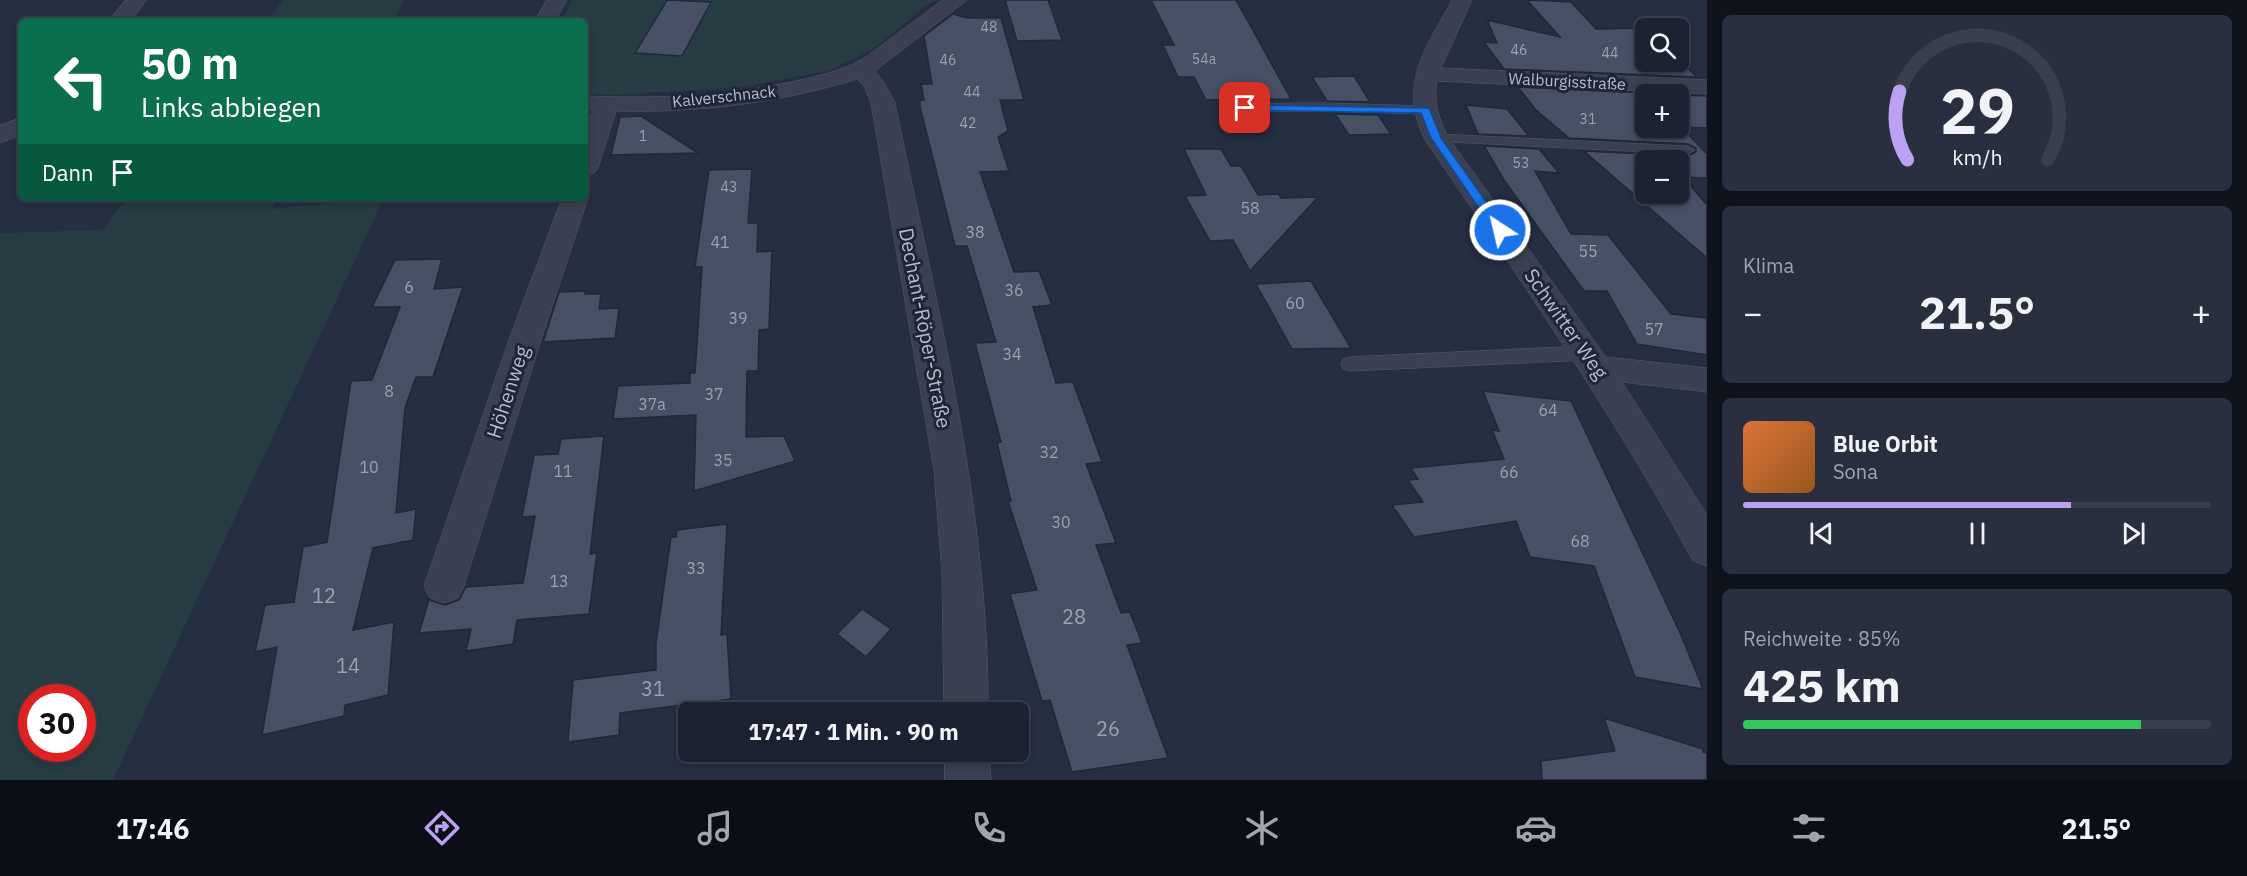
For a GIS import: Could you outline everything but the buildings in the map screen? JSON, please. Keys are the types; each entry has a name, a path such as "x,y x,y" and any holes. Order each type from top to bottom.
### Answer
{"street":[{"path":"122,18 137,0"},
{"path":"547,18 557,0"},
{"path":"861,70 886,55 934,15 957,0"},
{"name":"Schwitter Weg","path":"1462,0 1427,74 1424,93 1426,116 1436,138 1592,360 1671,486 1707,550"},
{"name":"Kalverschnack","path":"596,103 698,101 745,96 830,80 861,70"},
{"name":"Dechant-Röper-Straße","path":"861,70 874,84 883,103 952,470 962,574 966,702"},
{"name":"Walburgisstraße","path":"1427,74 1707,87"},
{"path":"588,150 596,103"},
{"path":"0,136 18,127"},
{"name":"Höhenweg","path":"444,586 526,334 574,201"},
{"path":"1592,360 1707,380"},
{"path":"967,762 968,780"}],"lane":[{"path":"1226,108 1324,107 1425,110"},
{"path":"1436,138 1688,150"},
{"path":"1350,364 1592,360"}],"shaded area":[{"path":"283,0 405,0 394,18 270,18"},
{"path":"572,0 938,0 926,6 872,50 830,70 744,87 612,95 588,93 588,18 563,18"},
{"path":"125,201 276,201 272,209 353,201 383,201 113,780 0,780 0,233 102,230"}],"route":[{"path":"1245,108 1324,107 1425,110 1436,138 1500,230"}]}
